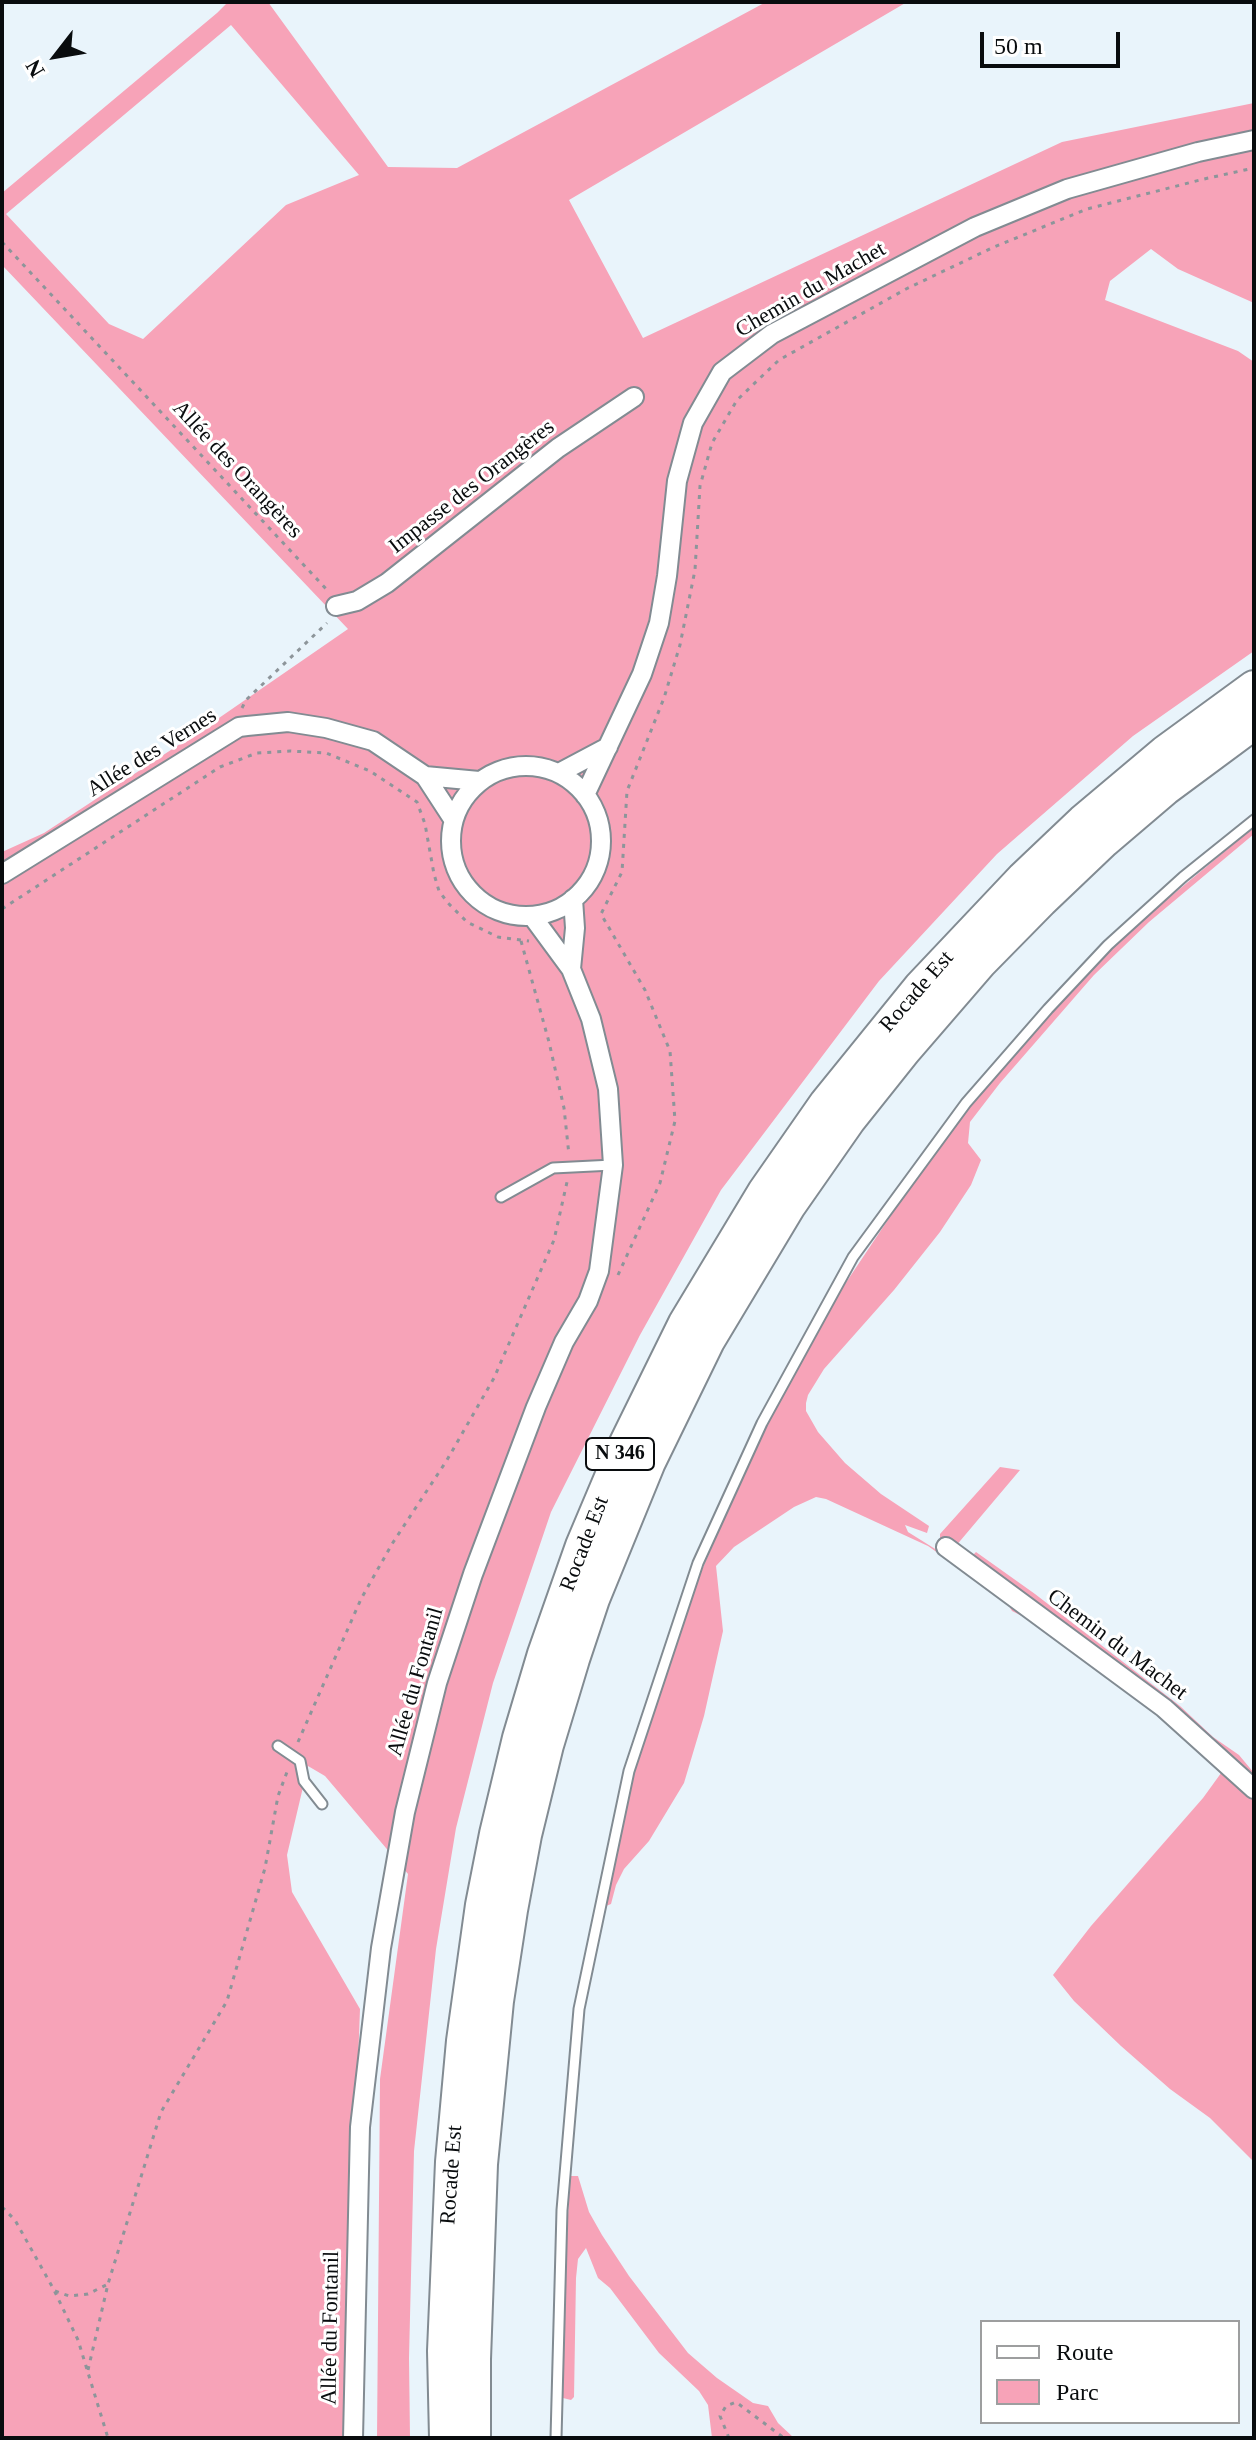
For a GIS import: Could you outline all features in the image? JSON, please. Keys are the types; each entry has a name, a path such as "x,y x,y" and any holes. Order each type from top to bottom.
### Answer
{"highway":[{"name":"Rocade Est","path":"446,2438 444,2351 452,2162 463,2041 482,1905 512,1766 544,1654 582,1546 623,1449 685,1323 764,1192 826,1103 902,1007 961,941 1083,821 1165,752 1254,687"},
{"name":"Rocade Est","path":"474,2438 481,2164 490,2063 511,1910 547,1745 573,1659 597,1587 649,1462 708,1341 789,1206 849,1120 904,1051 980,963 1104,841 1165,789 1254,723"}],"street":[{"name":"Chemin du Machet","path":"585,795 642,674 659,623 677,481 693,423 722,372 772,334 975,227 1067,189 1198,152 1254,140"},
{"name":"Impasse des Orangères","path":"336,606 357,601 387,583 558,448 634,397"},
{"name":"Allée des Vernes","path":"2,874 239,727 288,722 326,728 373,741 425,776 453,819"},
{"path":"559,773 608,747"},
{"path":"518,766 539,767 559,773 585,795 596,815 600,849 589,882 573,899 554,911 532,916 508,914 486,904 468,888 455,867 451,844 453,819 464,798 479,781 498,771 518,766"},
{"name":"Allée des Vernes","path":"425,776 479,781"},
{"name":"Allée du Fontanil","path":"571,969 575,928 573,899"},
{"name":"Allée du Fontanil","path":"353,2438 360,2127 381,1948 405,1812 437,1683 473,1574 536,1407 564,1342 588,1301 599,1271 613,1165 608,1089 591,1019 571,969 532,916"},
{"name":"Chemin du Machet","path":"946,1547 1164,1708 1254,1789"}],"lane":[{"path":"556,2438 562,2210 579,2009 629,1771 698,1563 762,1423 853,1257 966,1103 1108,945 1183,877 1254,820"},
{"path":"501,1197 553,1168 613,1165"},
{"path":"278,1746 300,1761 304,1781 322,1804"}],"path":[{"path":"615,1282 660,1183 675,1121 670,1051 645,990 601,914 622,872 627,791 664,698 680,645 695,570 700,486 712,443 737,400 779,360 906,289 994,247 1087,209 1254,168"},
{"name":"Allée des Orangères","path":"2,242 327,589 336,606"},
{"path":"239,727 240,712 246,700 329,621 336,606"},
{"path":"2,909 220,767 257,753 290,751 326,753 370,771 417,802 425,824 439,891 467,922 498,937 521,941 546,937"},
{"path":"88,2370 108,2284 161,2112 227,2001 265,1868 278,1796 293,1755 361,1599 494,1378 554,1240 570,1166 564,1108 521,941"},
{"path":"2,2207 15,2220 78,2340 108,2438"},
{"path":"54,2290 69,2296 88,2294 108,2284"},
{"path":"729,2438 720,2416 726,2406 736,2402 784,2438"}],"green space":[{"path":"228,2 268,2 388,167 457,168 766,2 907,2 569,200 643,338 1062,142 1254,103 1254,303 1178,269 1151,249 1110,281 1105,300 1238,351 1254,362 1254,651 1133,736 997,854 879,981 721,1190 640,1335 551,1512 493,1683 456,1828 436,1949 414,2151 410,2438 377,2438 380,2079 408,1874 325,1776 308,1766 287,1855 292,1892 360,2009 344,2438 2,2438 2,852 44,833 348,629 2,265 2,193","holes":["231,25 359,175 286,205 143,339 109,324 6,214"]},
{"path":"1254,827 1254,834 1149,922 1094,975 970,1122 968,1143 981,1160 971,1185 940,1232 894,1290 824,1369 808,1395 806,1411 818,1432 845,1463 881,1494 929,1526 927,1533 905,1525 908,1532 948,1557 1165,1717 1254,1792 1254,2162 1210,2118 1170,2089 1121,2046 1074,2001 1053,1975 1224,1769 1150,1708 1034,1622 1012,1611 1006,1601 928,1546 826,1499 816,1497 794,1507 734,1547 716,1566 723,1631 704,1716 684,1783 649,1841 624,1869 611,1904 606,1906 633,1775 657,1695 698,1579 766,1423 841,1290 932,1154 987,1081 1134,927"},
{"path":"1000,1467 1020,1470 955,1547 940,1539 940,1534"},
{"path":"976,1552 1180,1706 1213,1737 1239,1755 1254,1773 1254,1782 969,1559"},
{"path":"570,2176 578,2176 589,2212 602,2235 688,2353 753,2403 768,2406 778,2423 794,2438 712,2438 708,2405 699,2391 659,2353 610,2288 598,2278 586,2248 578,2259 576,2278 574,2397 571,2400 563,2398"}]}
